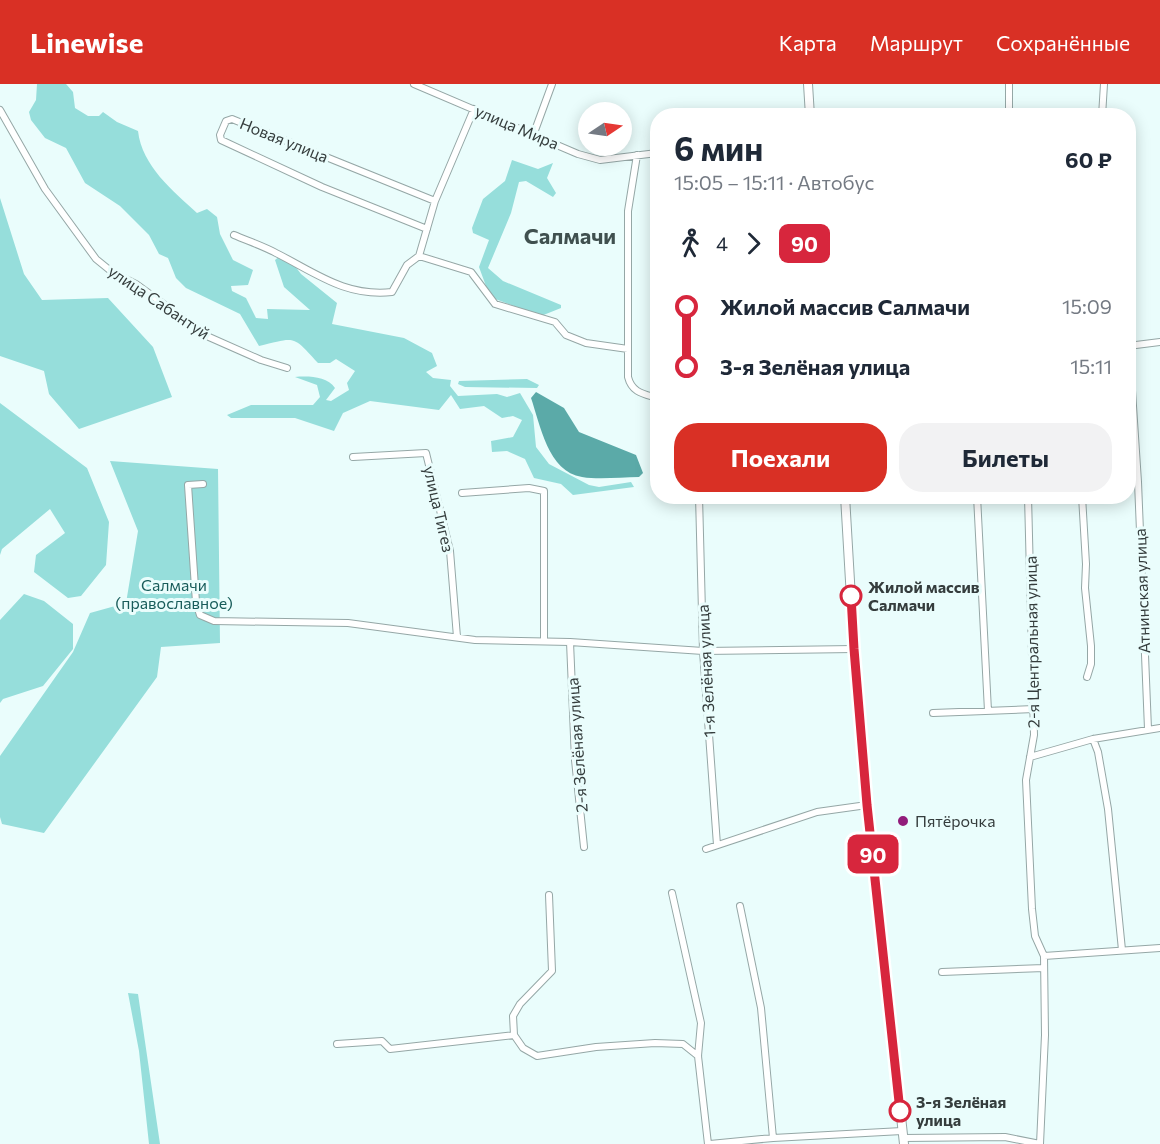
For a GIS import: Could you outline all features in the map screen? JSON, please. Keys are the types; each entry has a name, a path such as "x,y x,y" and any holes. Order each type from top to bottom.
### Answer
{"street":[{"name":"улица Мира","path":"414,84 578,154 600,160 650,154"},
{"path":"534,134 552,84"},
{"path":"808,84 810,108"},
{"path":"1009,84 1009,108"},
{"path":"1102,108 1104,84"},
{"path":"234,235 275,252 342,286 372,294 392,292 407,265 418,256 435,201 474,109"},
{"name":"улица Сабантуй","path":"0,110 45,189 96,259 111,272 136,284 209,337 261,360 287,368"},
{"name":"Новая улица","path":"427,229 322,187 221,140 220,135 226,121 232,119 435,201"},
{"path":"636,155 628,211 630,386 638,392 650,396"},
{"path":"418,256 471,272 495,304 555,322 566,335 586,343 628,349"},
{"path":"1136,344 1160,342"},
{"name":"улица Тигез","path":"353,458 426,453 450,551 457,637"},
{"name":"Атнинская улица","path":"1136,457 1148,729"},
{"path":"202,484 188,485 196,602 200,615 214,621 348,623 475,640 570,642 703,651 854,649"},
{"path":"462,493 529,488 544,490 544,641"},
{"name":"1-я Зелёная улица","path":"699,504 703,651 717,845"},
{"path":"845,504 854,649 867,805 903,1138"},
{"path":"977,504 988,711"},
{"name":"2-я Центральная улица","path":"1028,504 1034,735 1026,780 1035,936 1044,956 1045,1035 1040,1144"},
{"path":"1082,504 1085,588 1091,646 1091,664 1087,677"},
{"name":"2-я Зелёная улица","path":"570,642 575,760 584,847"},
{"path":"933,713 1034,709"},
{"path":"1030,757 1093,739 1160,728"},
{"path":"1093,739 1098,752 1108,809 1122,950"},
{"path":"706,849 817,812 867,805"},
{"path":"672,893 701,1023 698,1056 709,1144 772,1138 1005,1137 1040,1144"},
{"path":"549,895 552,971 520,1004 513,1016 514,1035 523,1048 537,1056 596,1047 655,1043 683,1044 698,1056"},
{"path":"740,906 761,1008 772,1138"},
{"path":"1044,956 1160,948"},
{"path":"942,972 1044,968"},
{"path":"337,1044 382,1041 390,1049 514,1035"}],"green space":[{"path":"37,84 66,84 73,92 75,108 88,116 99,116 103,112 117,122 138,131 146,155 160,177 197,213 207,209 217,217 220,234 233,260 253,270 248,285 231,286 232,291 246,298 256,318 268,319 267,309 310,310 284,287 275,260 281,255 288,257 301,274 337,303 332,324 404,338 432,353 437,366 426,372 433,378 451,380 450,386 458,396 497,394 507,397 520,393 533,415 536,447 549,464 589,485 599,487 631,482 634,487 573,495 561,484 534,478 525,459 507,451 492,452 491,441 513,437 522,420 513,416 502,418 484,406 460,409 451,395 439,410 370,401 343,413 334,431 295,418 231,418 227,415 251,405 313,405 320,397 317,385 295,377 322,379 332,384 335,388 326,400 331,401 349,390 347,383 355,371 336,359 330,363 318,363 303,347 293,341 259,346 240,314 186,288 176,278 168,258 159,254 149,235 120,206 85,183 66,148 45,138 31,120 29,112 36,100"},
{"path":"512,160 538,169 553,163 547,178 556,193 553,197 526,181 519,182 511,213 488,268 503,281 561,305 561,308 541,316 490,297 479,267 489,240 473,233 472,228 483,199 505,181"},
{"path":"0,198 24,274 42,300 108,298 153,347 172,397 79,429 49,394 44,371 0,356"},
{"path":"527,379 539,385 537,388 465,387 458,384 459,381"},
{"path":"0,403 87,468 109,522 106,565 81,596 68,598 34,572 36,555 65,533 50,509 2,549 0,555"},
{"name":"Салмачи (православное)","path":"110,461 218,469 220,643 161,647 157,677 44,833 2,824 0,756 73,652 90,613 126,603 138,531"},
{"path":"24,594 44,601 73,624 73,649 43,686 3,699 0,703 0,620"},
{"path":"128,993 138,994 160,1144 149,1144 139,1051"}],"shaded area":[{"path":"536,392 564,408 579,432 636,455 643,473 639,477 589,478 570,473 553,457 547,445 531,398"}],"bus line":[{"name":"90","path":"851,596 867,805 900,1111"}],"place":[{"name":"Жилой массив Салмачи","path":"851,596"},
{"name":"Пятёрочка","path":"903,821"},
{"name":"3-я Зелёная улица","path":"900,1111"}],"district":[{"name":"Салмачи","path":"570,236"}]}
